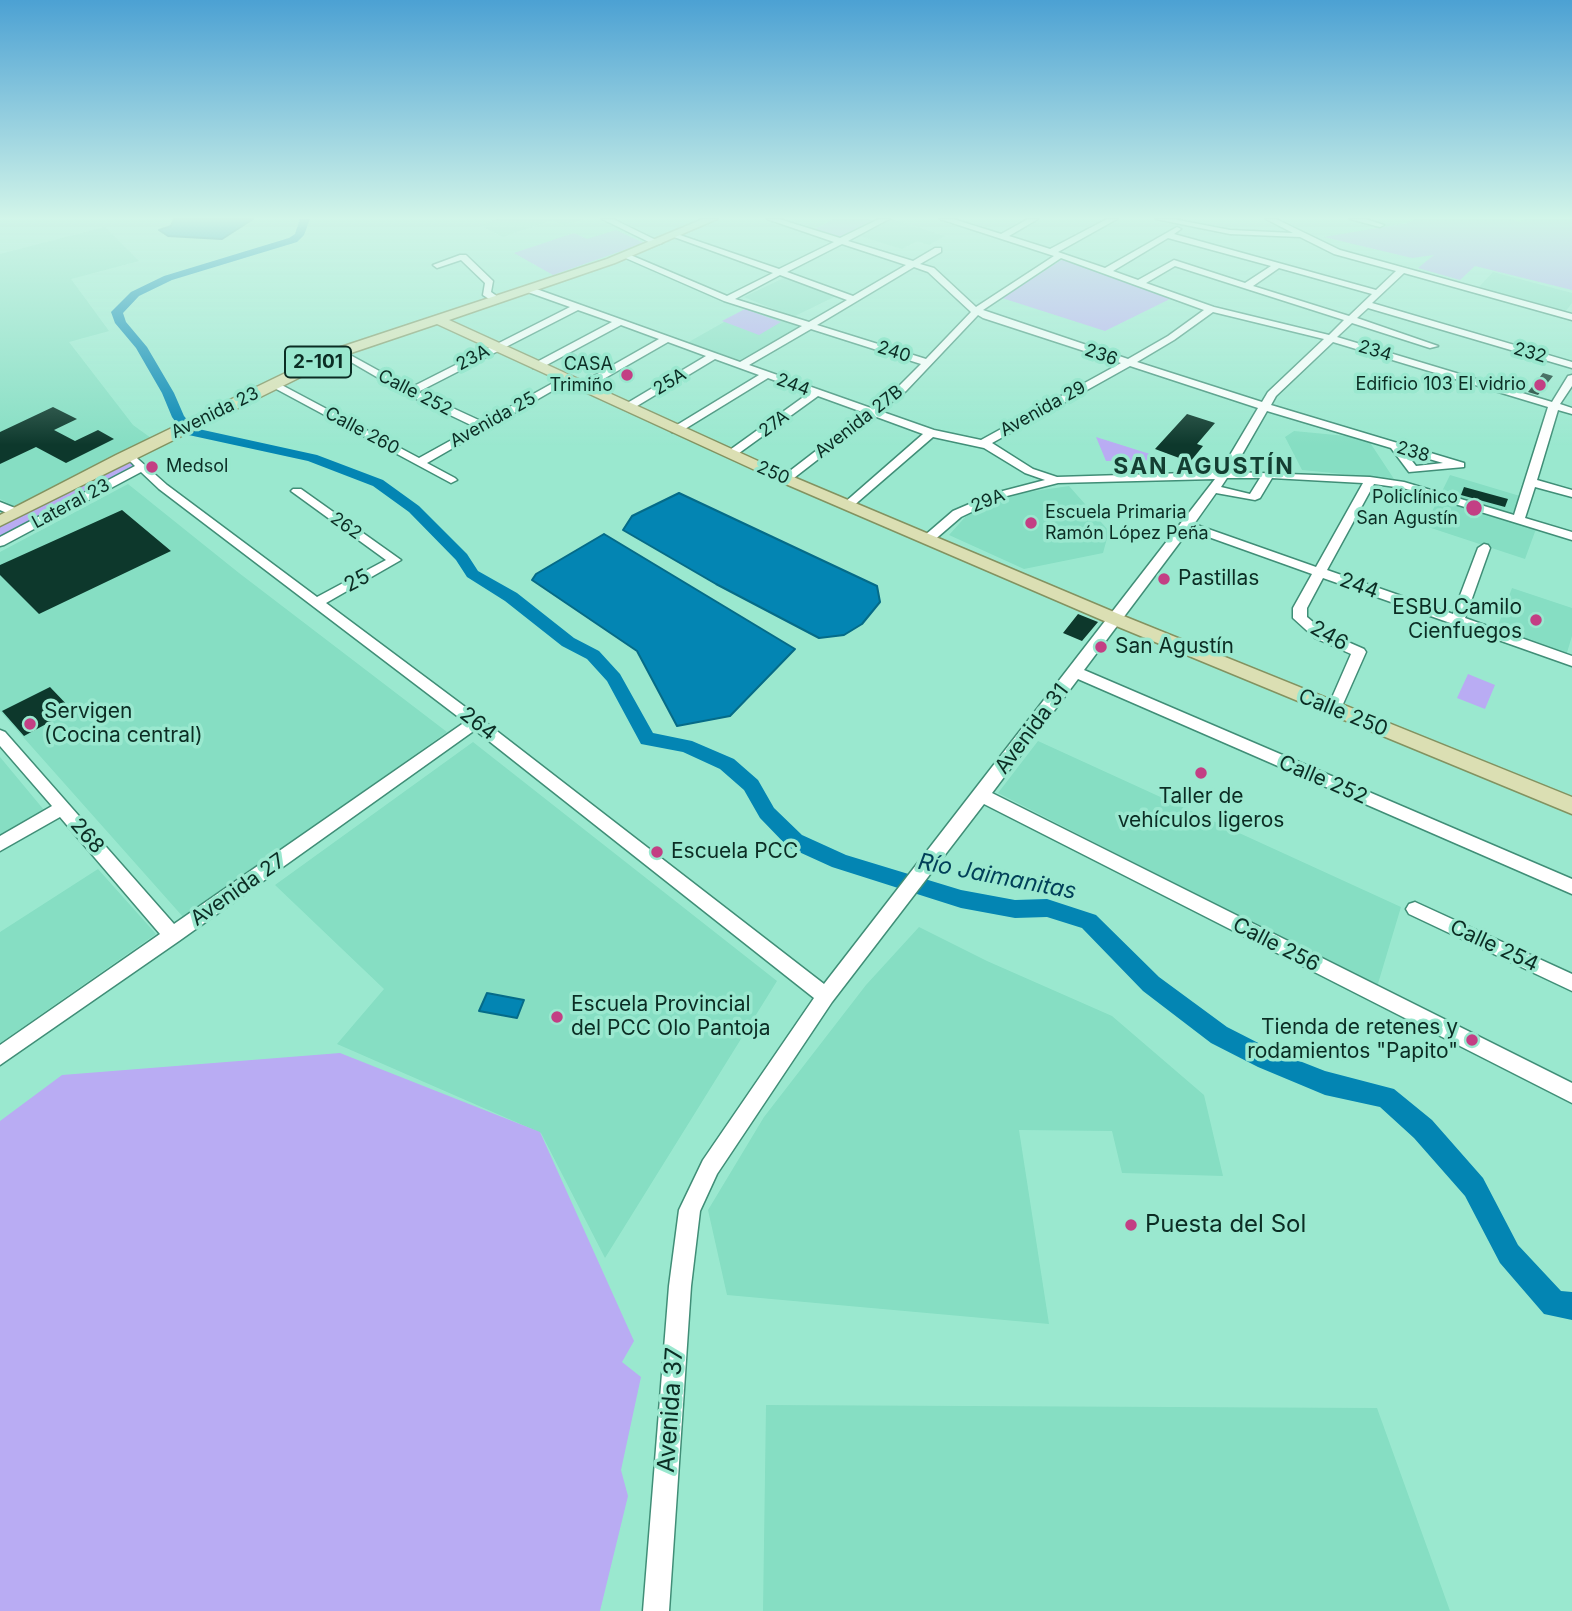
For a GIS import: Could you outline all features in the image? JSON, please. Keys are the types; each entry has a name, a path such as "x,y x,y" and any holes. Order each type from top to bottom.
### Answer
{"main road":[{"name":"Avenida 23","path":"0,521 129,454 340,352 511,294"},
{"name":"250","path":"435,318 786,479 1115,619"},
{"name":"Calle 250","path":"1115,619 1572,806"}],"street":[{"path":"488,294 495,299"},
{"name":"244","path":"541,294 931,433 982,443 1029,471 1056,481"},
{"name":"240","path":"716,294 926,362"},
{"path":"727,299 737,294"},
{"path":"841,294 854,299"},
{"path":"740,366 862,294"},
{"name":"236","path":"957,294 976,312 1127,364 1366,436"},
{"name":"Avenida 27B","path":"786,479 874,413 976,312 1000,294"},
{"name":"234","path":"1171,294 1212,309 1331,338 1572,411"},
{"path":"1272,294 1433,346"},
{"name":"Avenida 31","path":"690,1210 710,1167 826,996 1224,475 1272,394 1378,294"},
{"path":"1489,294 1572,317"},
{"name":"232","path":"1368,305 1572,365"},
{"name":"23A","path":"410,392 575,308"},
{"name":"Avenida 29","path":"982,443 1127,364 1212,309"},
{"path":"537,366 618,323"},
{"path":"1418,364 1448,329"},
{"path":"582,387 666,339"},
{"name":"25A","path":"628,407 713,356"},
{"name":"Calle 252","path":"349,358 410,392 482,426"},
{"path":"676,430 766,375"},
{"path":"1519,519 1554,406 1572,378"},
{"name":"Avenida 25","path":"420,462 566,380"},
{"name":"Calle 260","path":"272,384 451,480"},
{"name":"27A","path":"731,454 816,393"},
{"path":"848,505 931,433"},
{"name":"238","path":"1366,436 1396,448 1460,465 1413,470"},
{"path":"1396,448 1413,470 1404,485"},
{"name":"264","path":"129,454 163,487 475,722 826,996"},
{"name":"Lateral 23","path":"0,542 141,467"},
{"path":"1056,481 1224,475 1370,480 1404,485 1572,536"},
{"path":"1213,489 1251,498 1256,496 1268,475"},
{"path":"1320,572 1370,480"},
{"name":"29A","path":"928,539 957,514 999,495 1056,481"},
{"path":"1530,482 1572,494"},
{"name":"262","path":"297,491 396,560"},
{"path":"0,506 16,513"},
{"name":"244","path":"1186,525 1572,661"},
{"path":"1457,621 1484,548"},
{"name":"25","path":"318,602 396,560"},
{"name":"246","path":"1320,572 1300,608 1300,618 1320,635 1359,652 1334,709"},
{"name":"Calle 252","path":"1075,673 1572,887"},
{"name":"Avenida 27","path":"0,1056 475,722"},
{"name":"268","path":"0,736 173,936"},
{"name":"Calle 256","path":"981,795 1572,1093"},
{"path":"0,844 62,808"},
{"name":"Calle 254","path":"1415,909 1572,983"},
{"name":"Avenida 37","path":"656,1611 680,1286 690,1210"}],"shaded area":[{"path":"0,294 82,294 109,331 69,342 133,425 151,438 17,508 0,499"},
{"path":"750,294 836,296 793,317 744,297"},
{"path":"1008,294 1166,294 1174,297 1105,331 1002,298"},
{"path":"1500,294 1572,294 1572,303 1565,312"},
{"path":"745,309 781,322 759,335 722,321"},
{"path":"747,309 801,327 740,360 687,343"},
{"path":"1294,431 1367,438 1394,479 1302,470 1285,437"},
{"path":"1096,437 1169,460 1106,461"},
{"path":"129,455 141,465 0,542 0,523"},
{"name":"Policlínico San Agustín","path":"1450,475 1520,496 1510,521 1536,529 1525,559 1425,526"},
{"path":"128,484 239,573 447,732 184,918 0,711 0,552"},
{"name":"Escuela Primaria Ramón López Peña","path":"1069,486 1109,531 1103,553 1024,569 949,535 967,515 999,500 1028,492"},
{"name":"ESBU Camilo Cienfuegos","path":"1512,588 1572,608 1572,636 1566,656 1496,631"},
{"path":"1468,674 1495,685 1485,709 1457,698"},
{"path":"1038,741 1401,907 1377,987 998,793"},
{"name":"Escuela Provincial del PCC Olo Pantoja","path":"473,742 777,981 605,1258 541,1133 337,1044 384,989 275,885"},
{"path":"0,757 44,810 0,836"},
{"path":"98,869 156,934 0,1043 0,932"},
{"path":"919,927 987,961 1112,1016 1204,1095 1223,1176 1122,1173 1112,1131 1019,1130 1049,1324 727,1295 708,1210 764,1117 866,985"},
{"path":"340,1053 540,1132 634,1341 622,1362 641,1377 621,1470 628,1496 600,1611 0,1611 0,1121 62,1075"},
{"path":"766,1405 1377,1408 1450,1611 763,1611"}],"water":[{"path":"679,493 877,586 880,602 862,624 844,635 819,638 716,584 623,530 632,516"},
{"path":"604,534 795,649 730,716 677,726 637,651 532,580 536,574"},
{"path":"487,993 524,1000 517,1018 479,1011"}],"building":[{"name":"Edificio 103 El vidrio","path":"1543,373 1553,376 1538,395 1528,392"},
{"path":"53,407 77,419 54,430 75,441 98,430 114,439 66,463 36,447 0,464 0,432"},
{"path":"1187,414 1215,423 1197,444 1203,446 1190,462 1155,449"},
{"path":"1464,487 1508,499 1505,507 1461,495"},
{"path":"122,510 171,551 39,614 0,575 0,565"},
{"path":"1078,614 1098,622 1082,641 1063,633"},
{"name":"Servigen (Cocina central)","path":"50,687 72,710 24,736 2,711"}],"waterway":[{"name":"Río Jaimanitas","path":"135,294 117,312 121,323 141,347 168,393 178,417 189,431 312,458 378,483 414,509 462,557 472,574 511,597 568,642 593,655 614,678 647,739 686,746 727,764 751,785 767,813 795,841 839,861 961,899 1015,909 1047,908 1089,921 1151,984 1219,1035 1266,1059 1325,1083 1386,1097 1423,1129 1474,1187 1509,1254 1554,1304 1572,1306"}],"place":[{"name":"CASA Trimiño","path":"627,375"},
{"name":"Edificio 103 El vidrio","path":"1540,385"},
{"name":"Medsol","path":"152,467"},
{"name":"Policlínico San Agustín","path":"1474,508"},
{"name":"Escuela Primaria Ramón López Peña","path":"1031,523"},
{"name":"Pastillas","path":"1164,579"},
{"name":"ESBU Camilo Cienfuegos","path":"1536,620"},
{"name":"San Agustín","path":"1101,647"},
{"name":"Servigen (Cocina central)","path":"30,724"},
{"name":"Taller de vehículos ligeros","path":"1201,773"},
{"name":"Escuela PCC","path":"657,852"},
{"name":"Escuela Provincial del PCC Olo Pantoja","path":"557,1017"},
{"name":"Tienda de retenes y rodamientos \"Papito\"","path":"1472,1040"},
{"name":"Puesta del Sol","path":"1131,1225"}],"district":[{"name":"SAN AGUSTÍN","path":"1204,467"}]}
